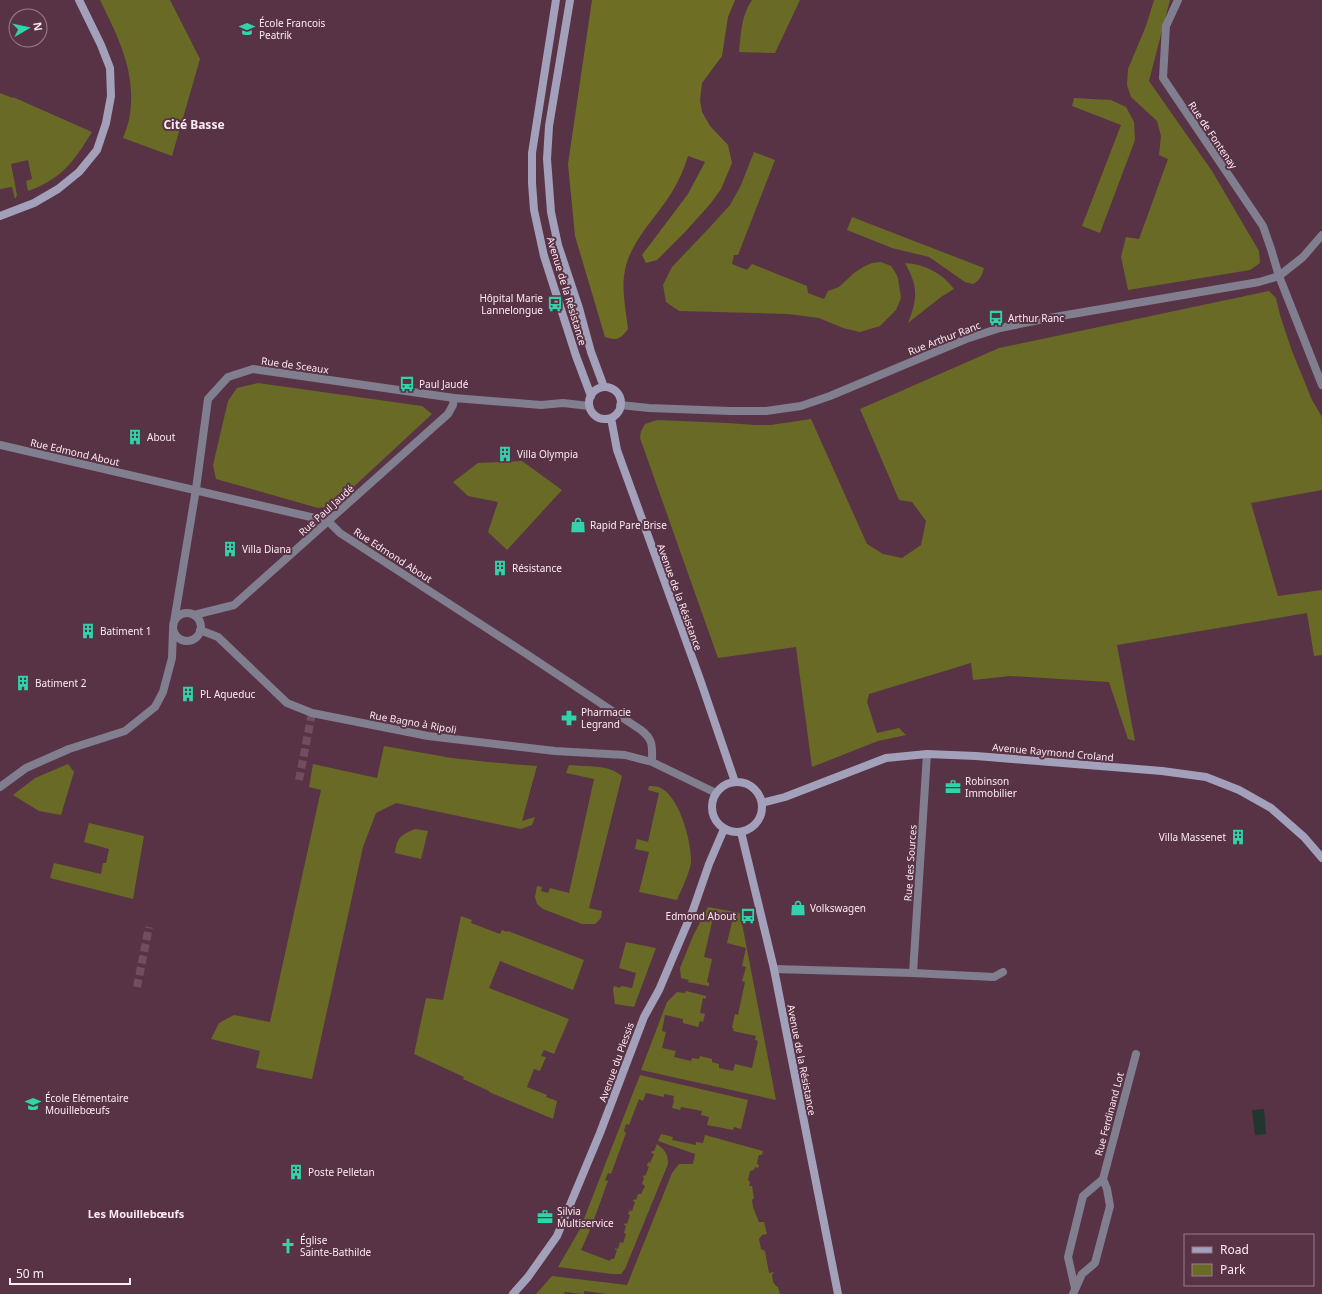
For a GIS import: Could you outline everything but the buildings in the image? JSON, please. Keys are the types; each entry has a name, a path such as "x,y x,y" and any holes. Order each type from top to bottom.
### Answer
{"main road":[{"path":"0,216 34,203 58,189 79,172 96,150 101,137 106,123 111,96 110,68 101,45 79,0"},
{"name":"Avenue de la Résistance","path":"556,0 532,153 533,203 544,256 591,396"},
{"name":"Avenue de la Résistance","path":"570,0 549,126 547,159 551,212 558,245 579,308 591,352 604,387"},
{"path":"604,387 609,388 618,394 620,405 615,415 611,418 600,418 591,411 589,406 591,396 599,388 604,387"},
{"name":"Avenue de la Résistance","path":"611,418 617,450 701,682 735,782"},
{"name":"Avenue Raymond Croland","path":"762,803 785,797 886,758 927,754 976,756 1162,771 1206,777 1239,790 1271,808 1304,837 1322,858"},
{"path":"735,782 749,785 755,790 762,803 762,811 755,825 741,832 732,832 724,828 718,823 712,808 716,793 721,788 735,782"},
{"name":"Avenue du Plessis","path":"513,1294 528,1277 557,1236 600,1134 644,1016 659,990 693,910 709,864 724,828"},
{"name":"Avenue de la Résistance","path":"741,832 774,969 838,1294"}],"street":[{"name":"Rue de Fontenay","path":"1178,0 1166,26 1163,78 1263,226 1279,276 1322,386"},
{"path":"1279,276 1303,257 1322,235"},
{"name":"Rue Arthur Ranc","path":"620,405 649,408 730,411 766,411 801,406 830,396 951,345 981,334 1028,322 1259,282 1279,276"},
{"name":"Rue de Sceaux","path":"0,787 26,768 69,749 125,731 155,707 163,692 172,658 173,626 196,489 208,399 228,377 254,369 454,398 541,405 563,403 589,406"},
{"name":"Rue Paul Jaudé","path":"194,616 234,605 448,414 453,405 454,398"},
{"name":"Rue Edmond About","path":"0,445 196,489 328,521 340,533 641,730 648,736 652,744 652,762"},
{"path":"191,614 194,616 200,622 200,630 196,637 188,641 184,641 177,637 173,626 179,615 191,614"},
{"name":"Rue Bagno à Ripoli","path":"200,630 218,637 287,703 312,713 428,736 555,751 625,755 652,762"},
{"name":"Rue des Sources","path":"913,973 927,754"},
{"path":"652,762 716,793"},
{"path":"774,969 994,977 1003,972"},
{"name":"Rue Ferdinand Lot","path":"1103,1179 1136,1054"},
{"path":"1103,1179 1107,1189 1110,1206 1095,1263 1082,1274 1074,1291 1068,1257 1083,1196 1103,1179"}],"green space":[{"path":"100,0 170,0 200,59 172,156 123,138 130,114 131,98 128,69 119,41"},
{"path":"752,0 800,0 775,53 739,52 744,18 748,6"},
{"path":"1154,0 1170,0 1149,81 1212,171 1259,251 1260,263 1250,270 1128,290 1121,257 1126,237 1139,239 1168,159 1159,155 1161,136 1157,121 1131,97 1127,85 1128,69 1146,26"},
{"path":"0,93 13,97 92,132 66,168 50,181 28,191 26,181 32,179 28,160 11,164 17,195 15,199 12,187 0,189"},
{"path":"1074,98 1111,100 1126,107 1134,122 1135,140 1100,233 1082,226 1121,125 1072,106"},
{"path":"754,152 775,160 738,255 734,255 732,264 747,270 752,264 807,286 808,293 824,299 828,291 839,287 863,267 872,263 881,262 891,266 898,278 901,298 896,310 880,326 860,332 843,328 819,318 788,314 679,311 666,302 663,285 672,267 730,205 741,185"},
{"path":"852,217 984,268 981,276 973,284 965,282 929,257 892,248 847,230"},
{"path":"905,263 919,265 932,270 944,278 954,289 941,297 908,323 914,306 915,292 912,279"},
{"path":"1269,291 1276,298 1292,351 1312,400 1322,417 1322,490 1251,503 1278,596 1322,590 1322,655 1314,656 1307,613 1117,645 1135,741 1128,739 1109,682 1010,676 973,680 971,663 869,694 867,702 877,733 899,728 906,735 878,741 812,767 796,647 718,658 640,438 641,431 645,424 657,420 771,425 811,419 867,544 883,554 902,558 921,545 926,521 912,502 899,500 860,409 999,348"},
{"path":"258,383 422,406 432,414 333,506 318,508 216,479 213,465 228,401 237,388"},
{"path":"522,461 562,490 507,550 488,532 498,502 468,496 453,482 478,463"},
{"path":"384,746 452,758 537,766 522,821 535,817 532,825 521,829 396,803 376,813 363,847 312,1079 256,1068 260,1051 211,1039 219,1023 234,1015 270,1022 321,790 309,787 313,764 377,778"},
{"path":"68,764 74,772 61,815 39,811 13,795 35,778"},
{"path":"569,765 604,768 616,772 622,776 589,908 602,911 601,918 595,924 582,924 543,909 537,904 535,897 537,886 542,887 541,891 548,893 550,888 569,893 594,779 566,773"},
{"path":"649,786 659,787 672,799 678,808 689,841 691,864 677,900 639,892 649,852 635,849 637,839 648,842 659,793 648,790"},
{"path":"89,823 144,836 133,899 50,878 54,863 101,874 103,863 106,863 109,849 84,842"},
{"path":"415,829 428,831 421,859 395,853 400,837"},
{"path":"708,907 740,913 776,1100 641,1070 667,1002 677,992 685,993 686,991 706,996 706,999 703,998 700,1013 705,1014 703,1022 700,1021 698,1027 683,1023 683,1019 665,1015 662,1031 666,1032 662,1048 676,1051 674,1057 691,1061 692,1058 699,1059 700,1056 712,1059 712,1062 719,1064 719,1068 733,1071 735,1064 752,1068 758,1041 755,1040 756,1036 733,1031 734,1029 732,1028 735,1014 738,1015 745,982 742,981 746,967 742,966 746,948 727,943 732,922 713,918 704,957 712,959 707,982 709,983 709,986 688,982 689,980 681,978 680,968 693,936"},
{"path":"461,916 472,920 471,923 500,934 502,930 508,931 584,960 573,990 500,961 489,988 569,1019 554,1054 544,1050 541,1056 546,1057 540,1071 534,1069 527,1087 547,1095 546,1097 557,1101 553,1119 489,1092 463,1079 464,1077 414,1054 426,998 443,1000"},
{"path":"626,942 656,948 634,1007 615,1004 613,990 614,986 620,988 621,986 632,988 636,973 619,968"},
{"path":"640,1075 748,1100 741,1129 734,1127 733,1130 707,1125 709,1117 701,1115 702,1111 681,1107 680,1110 672,1108 674,1096 664,1094 664,1097 646,1093 643,1101 639,1099 629,1125 626,1124 624,1131 626,1133 611,1174 608,1173 605,1180 608,1181 593,1222 590,1221 587,1228 590,1230 581,1250 610,1261 611,1259 614,1259 617,1250 615,1248 618,1249 620,1242 623,1243 626,1234 624,1233 626,1226 624,1225 625,1223 627,1224 630,1210 632,1211 635,1202 633,1201 634,1199 636,1200 638,1194 641,1194 645,1186 642,1184 644,1178 643,1175 645,1176 649,1167 647,1166 648,1162 650,1163 654,1154 651,1153 654,1151 657,1144 666,1152 668,1164 625,1269 621,1274 612,1274 558,1267 580,1229"},
{"path":"661,1134 673,1137 672,1140 696,1145 696,1142 703,1143 705,1135 763,1151 762,1155 759,1155 758,1158 758,1168 755,1167 754,1170 750,1171 748,1180 750,1182 749,1186 752,1186 754,1198 752,1200 753,1207 759,1222 764,1222 767,1234 762,1235 759,1239 761,1249 765,1251 769,1273 774,1272 772,1275 773,1282 778,1287 780,1294 608,1294 584,1291 584,1294 565,1292 564,1294 536,1294 552,1276 627,1285 672,1173 679,1164 693,1164 695,1154 658,1141"}],"shaded area":[{"path":"592,0 735,0 728,17 722,56 702,83 700,100 702,112 710,126 728,145 732,163 721,189 711,203 657,260 646,263 642,255 688,194 705,162 688,156 672,192 638,239 628,259 624,277 624,300 628,329 621,337 616,339 605,337 575,236 568,164"},
{"path":"1264,1109 1266,1134 1255,1135 1252,1110"}],"tunnel":[{"path":"299,780 312,713"},
{"path":"137,987 149,927"}],"place":[{"name":"École Francois Peatrik","path":"247,29"},
{"name":"Hôpital Marie Lannelongue","path":"555,304"},
{"name":"Arthur Ranc","path":"996,318"},
{"name":"Paul Jaudé","path":"407,384"},
{"name":"About","path":"135,437"},
{"name":"Villa Olympia","path":"505,454"},
{"name":"Rapid Pare Brise","path":"578,525"},
{"name":"Villa Diana","path":"230,549"},
{"name":"Résistance","path":"500,568"},
{"name":"Batiment 1","path":"88,631"},
{"name":"Batiment 2","path":"23,683"},
{"name":"PL Aqueduc","path":"188,694"},
{"name":"Pharmacie Legrand","path":"569,718"},
{"name":"Robinson Immobilier","path":"953,787"},
{"name":"Villa Massenet","path":"1238,837"},
{"name":"Volkswagen","path":"798,908"},
{"name":"Edmond About","path":"748,916"},
{"name":"École Elémentaire Mouillebœufs","path":"33,1104"},
{"name":"Poste Pelletan","path":"296,1172"},
{"name":"Silvia Multiservice","path":"545,1217"},
{"name":"Église Sainte-Bathilde","path":"288,1246"}],"district":[{"name":"Cité Basse","path":"194,125"},
{"name":"Les Mouillebœufs","path":"136,1214"}]}
